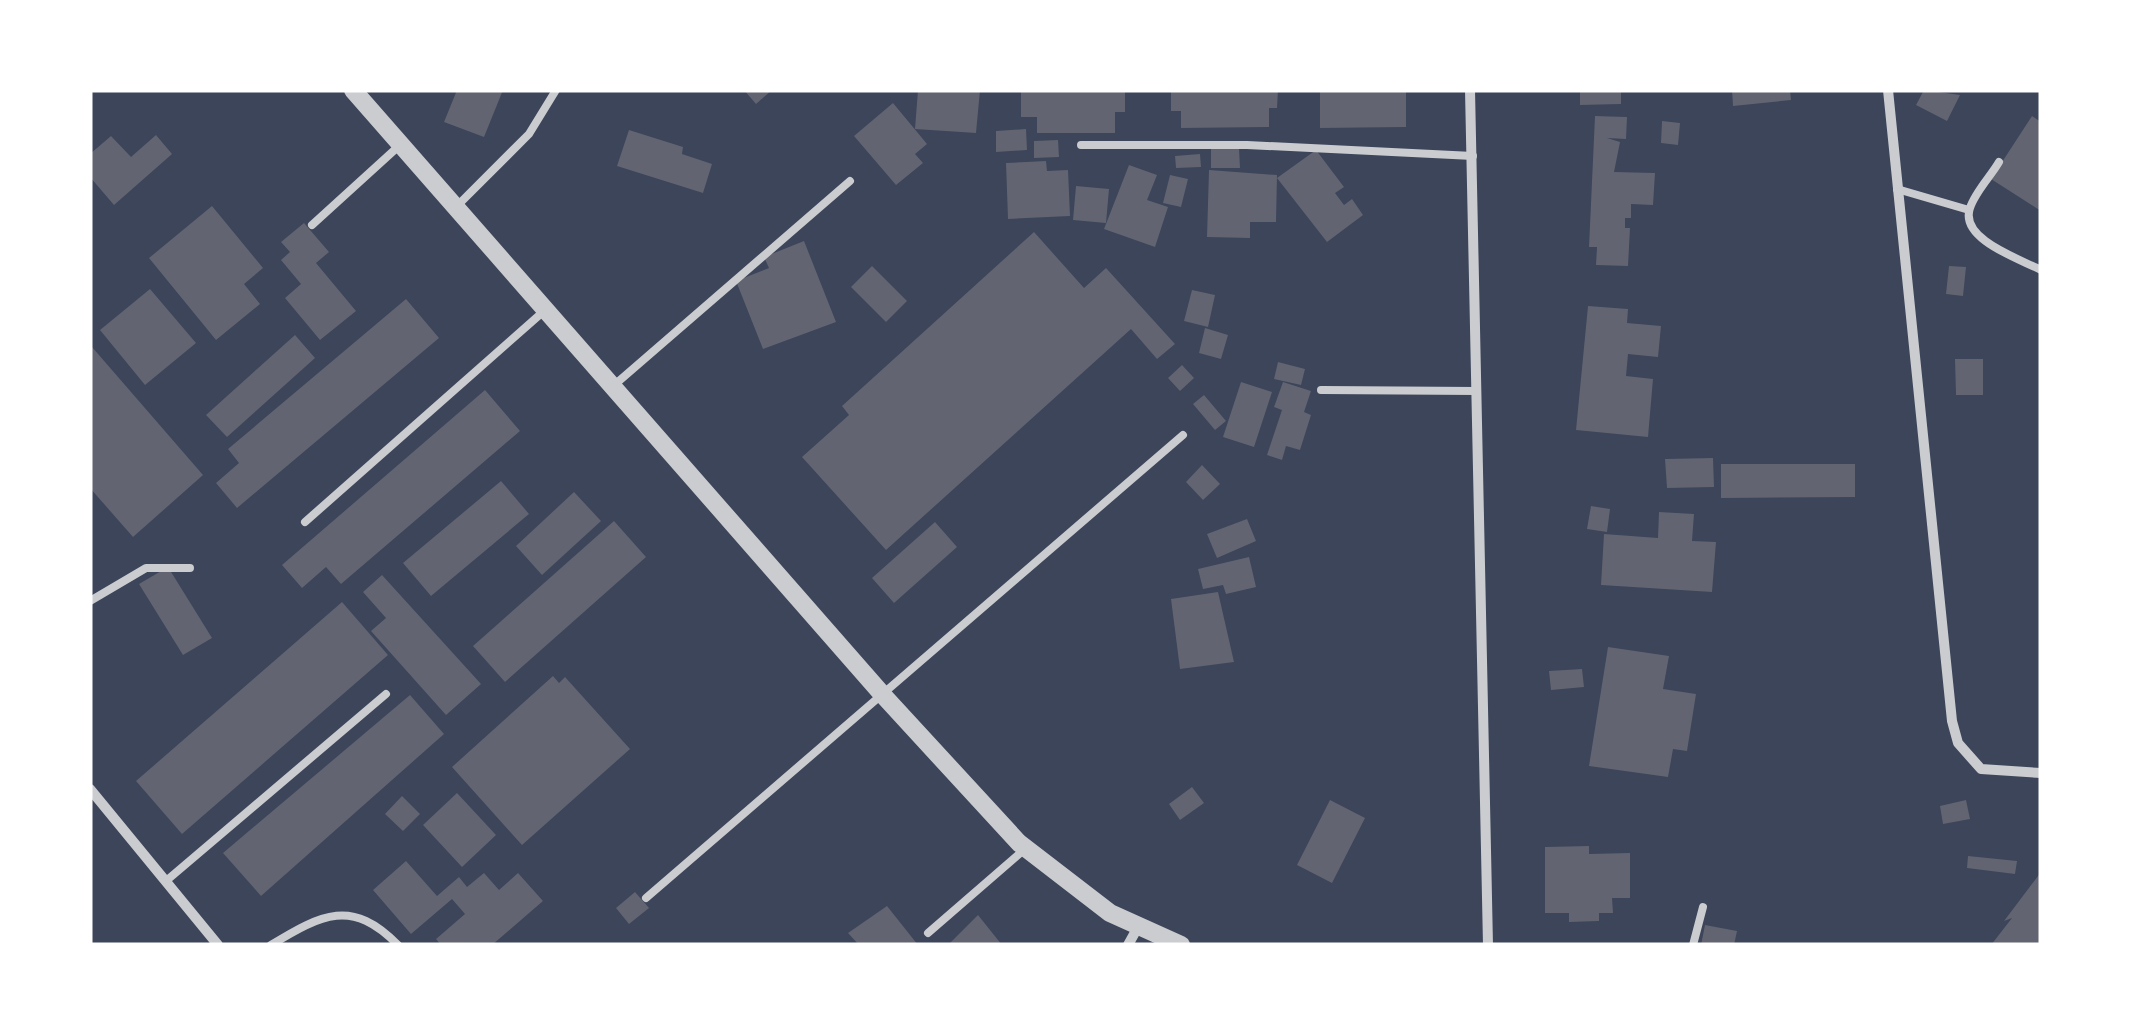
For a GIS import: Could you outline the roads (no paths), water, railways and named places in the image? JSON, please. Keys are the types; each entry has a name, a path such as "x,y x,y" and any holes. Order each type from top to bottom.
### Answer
{"street":[{"path":"353,90 882,694 1026,848 1110,913 1180,945"},
{"path":"1470,90 1488,945"},
{"path":"1888,90 1958,743 1980,769 2041,773"},
{"path":"90,789 218,945"},
{"path":"1128,945 1138,927"}],"lane":[{"path":"455,208 529,134 556,90"},
{"path":"312,225 400,145"},
{"path":"1081,145 1247,145 1474,156"},
{"path":"2000,162 1968,210 1970,225 1978,236 2041,270"},
{"path":"611,387 850,181"},
{"path":"1897,189 1968,210"},
{"path":"305,522 544,311"},
{"path":"1321,390 1477,391"},
{"path":"646,898 1182,436"},
{"path":"90,601 146,568 190,568"},
{"path":"166,881 386,694"},
{"path":"928,932 1026,848"},
{"path":"1693,945 1703,907"},
{"path":"271,945 332,914 355,915 377,924 398,945"}]}
